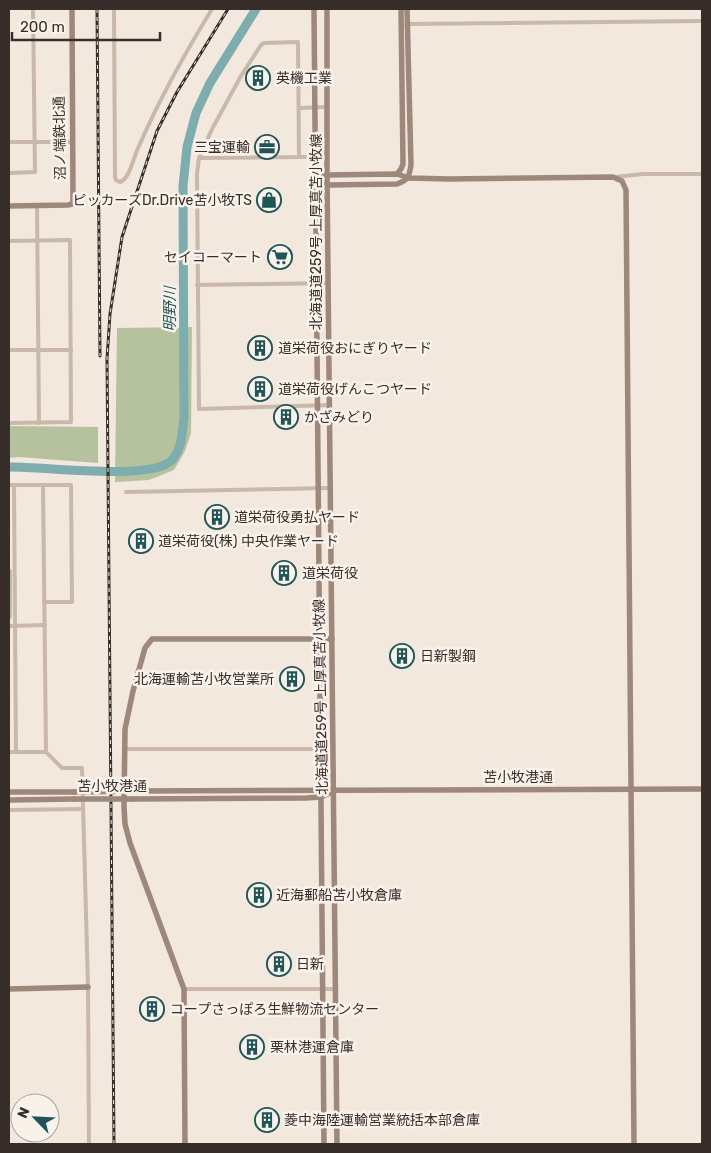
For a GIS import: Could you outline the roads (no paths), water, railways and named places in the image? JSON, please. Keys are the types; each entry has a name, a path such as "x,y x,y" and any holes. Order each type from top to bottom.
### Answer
{"street":[{"path":"9,173 35,172 33,9"},
{"name":"沼ノ端鉄北通","path":"9,206 68,206 74,200 72,9"},
{"path":"114,9 115,177 120,182 127,178 136,151 157,104 212,9"},
{"name":"北海道道259号 上厚真苫小牧線","path":"314,9 324,1144"},
{"name":"北海道道259号 上厚真苫小牧線","path":"328,9 327,175 338,1144"},
{"path":"315,180 328,185 398,184 405,182 409,178 411,165 404,24 401,9"},
{"path":"396,174 403,164 404,24 407,9"},
{"path":"404,24 702,22"},
{"path":"299,158 298,42 264,42 229,96 199,158 197,174 197,285 200,410 330,406"},
{"path":"299,108 327,107"},
{"path":"9,142 72,142"},
{"path":"199,158 327,157"},
{"path":"315,180 327,175 396,174 409,178 459,179 702,174"},
{"path":"613,177 622,181 626,190 634,1144"},
{"path":"37,206 39,423"},
{"path":"9,241 70,240 72,350 71,422 9,423"},
{"path":"197,285 328,283"},
{"path":"9,350 72,350"},
{"path":"16,752 11,485 71,485 72,602 44,602"},
{"path":"43,485 46,752 62,768 82,768 88,987 89,1144"},
{"path":"126,492 330,488"},
{"path":"9,566 14,566"},
{"path":"9,626 45,625"},
{"path":"185,1144 184,989 130,843 125,824 125,729 145,648 152,640 332,639"},
{"path":"124,749 321,749"},
{"path":"9,752 46,752"},
{"name":"苫小牧港通","path":"9,792 321,789 334,791 702,789"},
{"name":"苫小牧港通","path":"9,800 321,797 334,791"},
{"path":"9,810 83,809"},
{"path":"9,989 88,987"},
{"path":"184,989 336,989"}],"waterway":[{"name":"明野川","path":"9,467 94,471 141,470 159,467 175,457 181,441 184,418 183,186 187,147 196,113 210,83 256,9"}],"railway":[{"path":"97,9 100,356"},
{"path":"114,1144 107,359 110,314 122,237 157,131 177,92 228,9"}],"place":[{"name":"英機工業","path":"258,78"},
{"name":"三宝運輸","path":"267,147"},
{"name":"ピッカーズDr.Drive苫小牧TS","path":"269,200"},
{"name":"セイコーマート","path":"280,257"},
{"name":"道栄荷役おにぎりヤード","path":"260,348"},
{"name":"道栄荷役げんこつヤード","path":"260,389"},
{"name":"かざみどり","path":"286,417"},
{"name":"道栄荷役勇払ヤード","path":"217,517"},
{"name":"道栄荷役(株) 中央作業ヤード","path":"141,541"},
{"name":"道栄荷役","path":"284,573"},
{"name":"日新製鋼","path":"402,656"},
{"name":"北海運輸苫小牧営業所","path":"292,679"},
{"name":"近海郵船苫小牧倉庫","path":"259,895"},
{"name":"日新","path":"279,964"},
{"name":"コープさっぽろ生鮮物流センター","path":"152,1009"},
{"name":"栗林港運倉庫","path":"252,1047"},
{"name":"菱中海陸運輸営業統括本部倉庫","path":"267,1120"}]}
